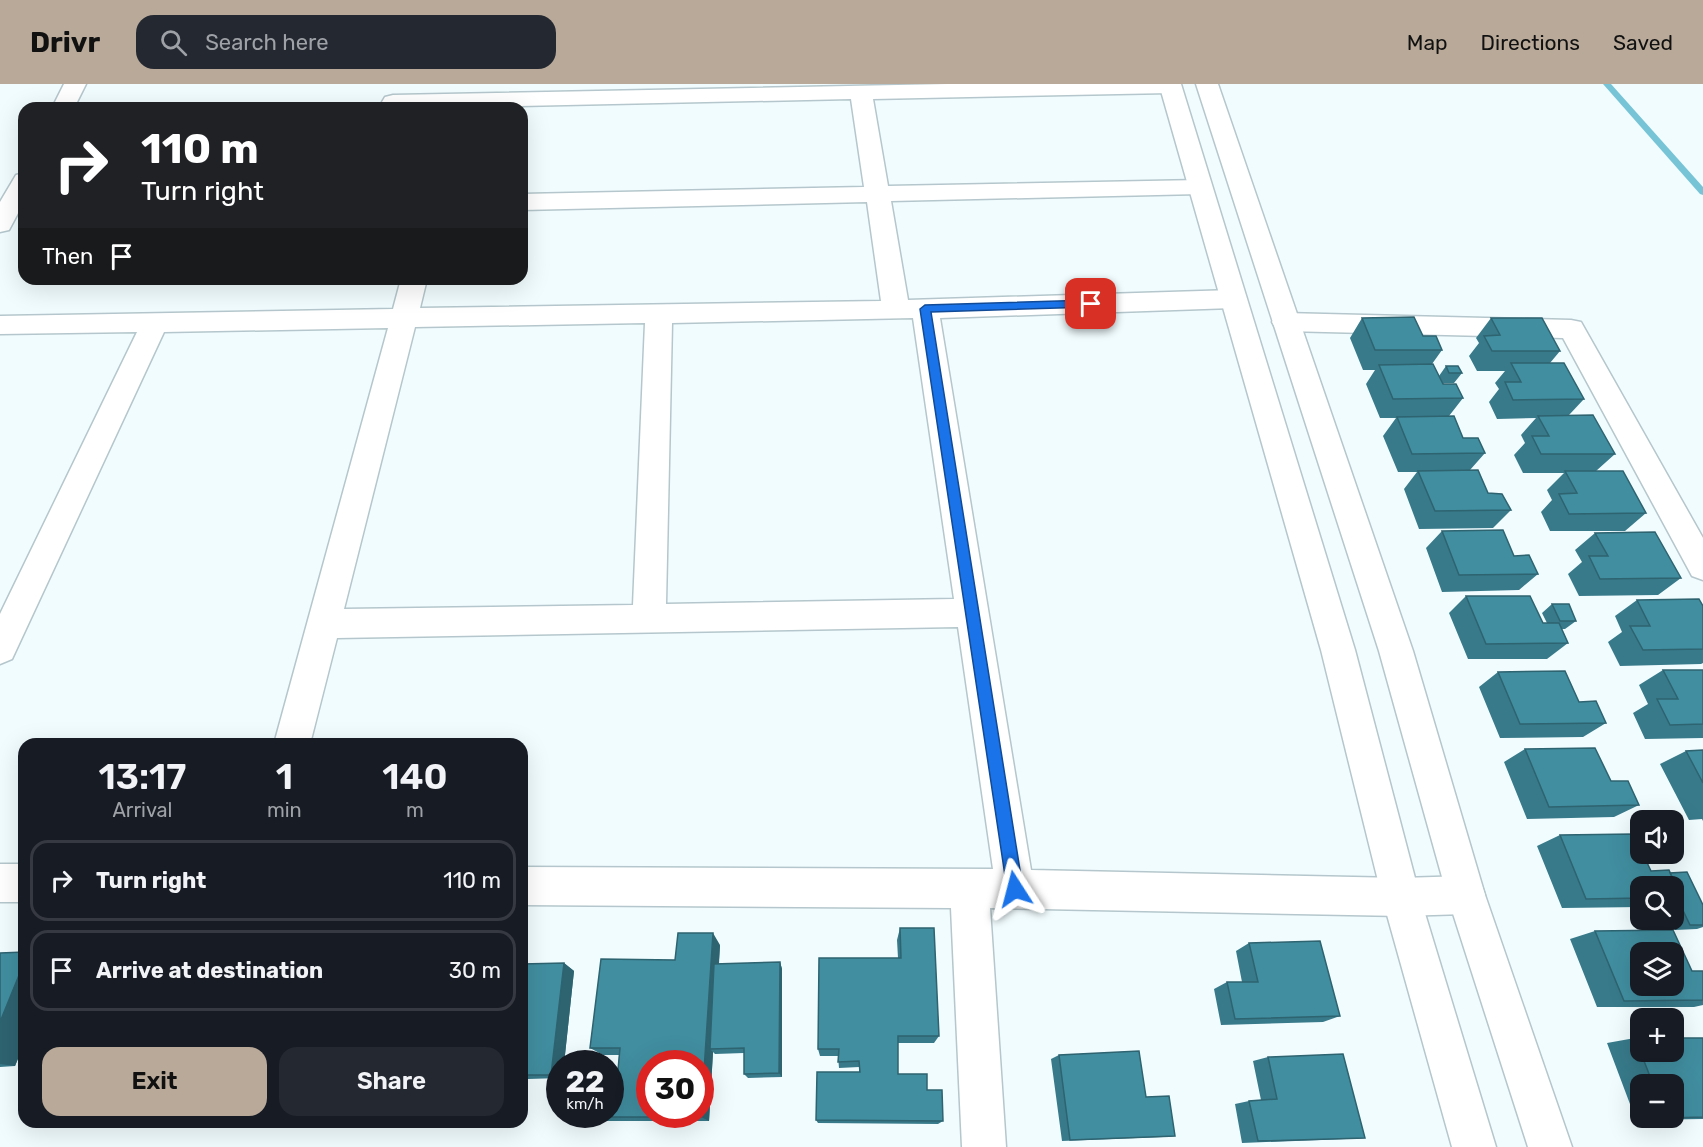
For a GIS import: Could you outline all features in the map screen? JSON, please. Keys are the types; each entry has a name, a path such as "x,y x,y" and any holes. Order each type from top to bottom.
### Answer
{"street":[{"path":"66,102 75,84"},
{"path":"1207,84 1396,651 1466,895 1550,1147"},
{"path":"394,98 861,92 1170,85 1338,650 1401,897 1474,1147"},
{"path":"861,92 877,196 910,309 972,613 1015,889"},
{"path":"0,172 18,171"},
{"path":"528,202 877,196 1200,187"},
{"path":"0,224 18,191"},
{"path":"294,738 412,285"},
{"path":"0,325 910,309 1233,299"},
{"path":"650,618 659,314"},
{"path":"1285,322 1571,329 1703,567"},
{"path":"0,649 155,323"},
{"path":"324,624 972,613"},
{"path":"0,883 18,883"},
{"path":"528,886 1015,889 1401,897 1466,895"},
{"path":"969,889 984,1147"}],"building":[{"path":"1414,317 1423,336 1436,336 1442,350 1375,350 1362,318"},
{"path":"1491,318 1542,318 1560,351 1492,351 1484,336 1500,335"},
{"path":"1511,363 1564,363 1584,399 1513,400 1505,382 1521,382"},
{"path":"1433,364 1443,384 1456,384 1463,398 1393,399 1379,365"},
{"path":"1446,366 1458,366 1462,373 1449,373"},
{"path":"1593,415 1615,454 1541,454 1532,436 1549,436 1538,416"},
{"path":"1454,416 1463,438 1478,438 1485,453 1412,454 1397,417"},
{"path":"1478,470 1488,493 1502,494 1511,510 1435,511 1418,471"},
{"path":"1565,471 1623,471 1646,513 1569,514 1559,494 1577,493"},
{"path":"1503,530 1514,556 1529,555 1538,574 1459,575 1442,531"},
{"path":"1655,532 1681,578 1600,579 1589,556 1608,556 1595,533"},
{"path":"1466,596 1530,596 1543,623 1559,623 1568,643 1486,644"},
{"path":"1699,599 1703,606 1703,649 1643,650 1630,626 1650,626 1637,600"},
{"path":"1552,604 1569,604 1576,621 1560,621"},
{"path":"1663,670 1703,670 1703,724 1670,725 1657,699 1678,699"},
{"path":"1565,671 1579,702 1596,701 1606,723 1520,724 1498,672"},
{"path":"1595,748 1611,781 1628,781 1639,805 1549,807 1525,749"},
{"path":"1703,750 1703,783 1686,751"},
{"path":"1630,834 1630,864 1648,864 1651,871 1669,870 1672,876 1630,876 1630,898 1586,899 1560,835"},
{"path":"1687,872 1703,905 1703,925 1690,925 1684,913 1684,876 1671,876 1670,873"},
{"path":"900,928 934,928 939,1036 898,1036 898,1074 927,1074 927,1090 942,1090 943,1121 816,1120 817,1072 860,1072 859,1061 838,1062 839,1049 818,1049 819,958 901,958"},
{"path":"1673,930 1679,942 1630,942 1630,996 1684,996 1684,954 1692,971 1703,971 1703,1000 1624,1001 1595,931"},
{"path":"678,933 713,933 705,1050 636,1050 636,1117 624,1117 624,1050 590,1048 601,959 675,960"},
{"path":"1320,941 1340,1016 1235,1019 1227,982 1258,982 1249,943"},
{"path":"18,952 18,978 0,1022 0,953"},
{"path":"780,962 779,1073 744,1074 744,1048 710,1049 714,964"},
{"path":"564,963 554,1050 546,1050 546,1075 528,1075 528,964"},
{"path":"1684,1038 1703,1038 1703,1117 1684,1118 1684,1074 1649,1074 1644,1062 1684,1062"},
{"path":"1139,1051 1146,1097 1169,1096 1175,1136 1070,1140 1059,1055"},
{"path":"1343,1054 1365,1138 1258,1141 1249,1101 1277,1099 1268,1057"}],"waterway":[{"path":"1607,84 1703,192"}],"route":[{"path":"1015,889 925,309 1091,304"}]}
